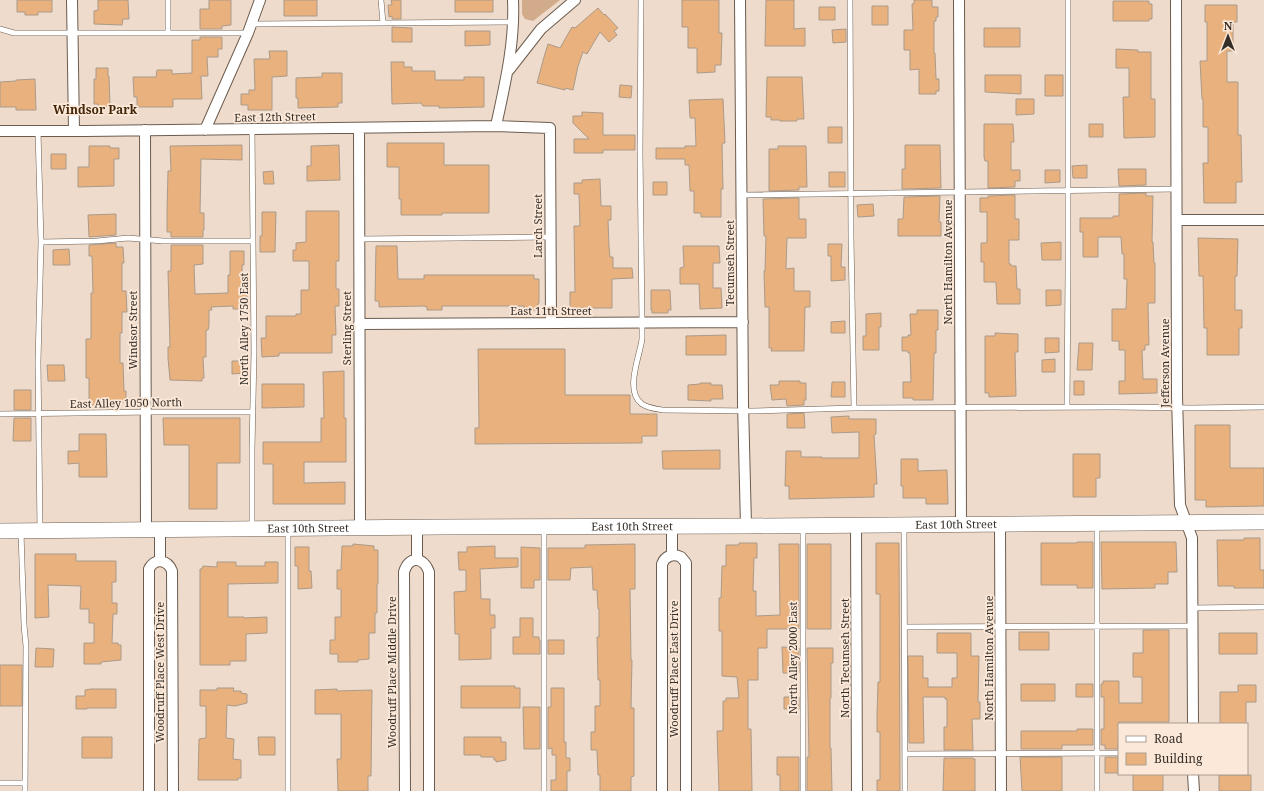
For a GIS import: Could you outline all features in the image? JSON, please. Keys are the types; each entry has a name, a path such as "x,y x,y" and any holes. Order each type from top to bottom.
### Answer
{"main road":[{"name":"East 10th Street","path":"0,531 1264,522"}],"street":[{"path":"72,0 74,131"},
{"path":"205,130 250,29 260,0"},
{"path":"496,126 512,48 513,0"},
{"path":"508,72 541,29 575,0"},
{"name":"Tecumseh Street","path":"740,0 746,526"},
{"name":"North Hamilton Avenue","path":"959,0 961,524"},
{"name":"Jefferson Avenue","path":"1176,0 1178,408 1180,505 1192,538 1193,723"},
{"name":"East 12th Street","path":"0,131 496,126 550,128"},
{"name":"Sterling Street","path":"359,128 360,528"},
{"name":"Larch Street","path":"550,128 551,323"},
{"name":"Windsor Street","path":"145,130 146,412 153,530"},
{"path":"1177,220 1264,220"},
{"name":"East 11th Street","path":"360,324 743,322"},
{"name":"North Hamilton Avenue","path":"1000,524 1002,791"},
{"name":"North Tecumseh Street","path":"856,525 857,791"},
{"path":"417,527 417,560 423,562 427,566 429,572 429,791"},
{"path":"672,527 672,555"},
{"path":"153,530 160,561"},
{"name":"Woodruff Place East Drive","path":"662,791 662,564 665,558 672,555 681,557 686,563 686,791"},
{"name":"Woodruff Place Middle Drive","path":"405,791 404,572 406,565 417,560"},
{"name":"Woodruff Place West Drive","path":"149,791 149,569 155,562 160,561 167,563 171,567 172,571 172,791"},
{"path":"1193,775 1194,791"}],"lane":[{"path":"168,0 168,33"},
{"path":"380,0 383,23"},
{"path":"641,0 640,152 642,339 634,370 634,387 641,404 663,410 744,411 854,408 1264,407"},
{"path":"850,0 854,408"},
{"path":"1067,407 1068,0"},
{"path":"0,29 14,33 168,33 383,23 513,22"},
{"name":"North Alley 1750 East","path":"252,129 254,352 252,529"},
{"path":"38,131 41,242 38,362 40,531"},
{"path":"742,195 1177,190"},
{"path":"359,239 550,236"},
{"path":"41,242 97,241 128,238 163,241 253,241"},
{"name":"East Alley 1050 North","path":"0,414 39,415 146,412 253,412"},
{"path":"1097,523 1097,791"},
{"path":"904,524 905,791"},
{"name":"North Alley 2000 East","path":"802,526 803,791"},
{"path":"544,527 544,791"},
{"path":"288,529 288,791"},
{"path":"21,531 26,646 25,791"},
{"path":"1193,608 1264,607"},
{"path":"905,627 1193,626"},
{"path":"905,754 1118,753"},
{"path":"0,783 25,783"}],"shaded area":[{"path":"522,0 560,0 533,21 525,19 522,14"}],"building":[{"path":"17,0 52,0 52,12 38,12 38,15 25,15 25,12 17,12"},
{"path":"98,0 128,0 129,19 123,19 122,25 94,24 94,11 98,10"},
{"path":"209,0 231,0 231,25 222,26 222,29 200,29 200,9 209,9"},
{"path":"284,0 317,0 317,16 284,16"},
{"path":"391,0 401,0 401,19 392,19 392,16 389,17 388,5 392,5"},
{"path":"455,0 493,0 493,12 455,12"},
{"path":"682,0 719,0 719,33 722,33 721,65 715,65 715,72 697,73 697,48 688,48 688,27 682,27"},
{"path":"766,0 794,0 794,29 805,28 805,46 765,46"},
{"path":"914,0 932,0 932,7 938,7 938,17 936,17 936,21 934,21 936,79 939,79 939,91 936,91 936,94 919,94 919,69 910,70 910,50 904,50 904,30 913,30 912,4 914,4"},
{"path":"1113,1 1149,1 1149,4 1152,4 1152,19 1149,19 1149,21 1113,21"},
{"path":"1205,5 1237,5 1237,22 1233,22 1233,51 1227,51 1227,82 1238,82 1238,135 1241,135 1242,182 1236,182 1236,203 1204,203 1203,163 1208,163 1208,127 1203,127 1203,99 1200,61 1207,61 1207,22 1205,22"},
{"path":"872,6 888,6 888,25 872,25"},
{"path":"819,7 835,7 835,20 819,20"},
{"path":"598,8 618,28 614,31 617,35 609,42 600,32 587,54 583,52 578,66 573,90 565,88 565,90 537,83 548,44 560,48 572,27 575,28"},
{"path":"392,27 412,28 412,42 392,42"},
{"path":"984,28 1020,28 1020,47 984,47"},
{"path":"846,29 846,42 833,43 832,30"},
{"path":"465,31 490,31 490,45 465,46"},
{"path":"200,37 222,37 222,49 218,49 218,57 207,57 208,76 201,76 202,99 173,99 173,107 137,107 137,97 134,97 133,77 156,77 157,70 172,70 172,74 192,73 192,40 200,40"},
{"path":"1116,49 1151,52 1151,99 1155,99 1155,137 1124,138 1123,97 1129,97 1129,68 1116,68"},
{"path":"269,51 287,51 287,76 272,77 272,110 248,110 248,105 241,105 241,94 249,94 249,90 255,90 254,59 270,59"},
{"path":"391,62 404,62 404,67 412,67 412,71 435,71 435,80 464,80 464,77 484,77 484,107 439,108 439,106 423,106 421,103 392,104"},
{"path":"96,68 108,68 110,106 98,107 98,104 94,104 94,79 96,79"},
{"path":"322,73 342,73 342,103 338,103 338,107 298,108 298,98 296,98 296,78 322,77"},
{"path":"985,75 1021,75 1021,94 985,92"},
{"path":"1045,75 1063,75 1063,96 1045,96"},
{"path":"767,77 802,77 804,119 797,119 797,121 780,121 771,120 771,117 766,117"},
{"path":"35,79 36,110 16,110 16,107 0,107 0,82"},
{"path":"620,85 632,86 631,98 619,97"},
{"path":"723,99 725,143 722,145 723,189 721,189 721,217 701,217 701,213 694,213 694,191 690,191 689,165 685,165 685,159 656,159 656,148 685,148 685,146 696,146 695,118 690,118 689,100"},
{"path":"1016,99 1034,99 1034,114 1016,115"},
{"path":"582,112 603,113 603,135 635,135 635,150 603,150 603,153 574,153 574,139 589,139 573,123 573,116 582,116"},
{"path":"984,124 1013,124 1014,142 1011,142 1011,170 1020,170 1020,181 1015,181 1015,187 988,188 988,161 985,161 984,157"},
{"path":"1089,124 1103,124 1103,137 1089,137"},
{"path":"828,127 842,127 842,143 828,143"},
{"path":"387,143 444,143 444,165 489,165 489,213 401,215 401,199 399,199 399,167 387,167"},
{"path":"242,145 242,160 201,159 200,213 204,213 203,237 171,237 171,232 167,232 168,171 171,171 170,146"},
{"path":"339,145 340,180 307,181 307,166 311,166 311,146"},
{"path":"905,145 940,145 941,188 902,189 902,169 905,169"},
{"path":"89,146 110,146 110,148 119,148 119,159 114,159 114,186 78,187 78,167 89,167"},
{"path":"778,146 806,146 807,187 799,187 799,190 769,191 769,149 778,149"},
{"path":"51,154 66,154 66,169 51,169"},
{"path":"1087,165 1087,178 1073,178 1072,166"},
{"path":"1118,169 1146,169 1146,185 1119,186"},
{"path":"1045,170 1060,170 1060,182 1045,183"},
{"path":"273,171 274,184 264,184 263,172"},
{"path":"829,172 845,172 845,187 829,187"},
{"path":"600,179 601,206 611,206 611,220 608,220 610,257 613,257 613,268 632,268 633,278 612,279 612,308 570,308 570,292 575,292 574,226 580,226 579,194 574,194 574,183 582,183 582,180"},
{"path":"653,182 667,182 667,195 653,195"},
{"path":"1146,193 1146,196 1153,196 1152,242 1155,263 1155,303 1148,303 1149,345 1145,345 1145,350 1142,350 1143,379 1157,379 1157,393 1119,394 1119,381 1125,381 1125,350 1119,350 1119,341 1112,341 1112,309 1126,309 1127,279 1124,279 1124,254 1122,254 1121,237 1098,237 1098,257 1083,257 1083,232 1080,232 1080,218 1113,218 1113,216 1119,216 1119,194"},
{"path":"1015,195 1015,219 1019,219 1019,240 1009,240 1009,264 1011,264 1011,266 1016,266 1017,289 1020,289 1020,304 997,304 996,282 984,282 984,262 981,262 981,243 987,243 987,212 980,212 980,198 988,198 988,196"},
{"path":"940,196 939,222 941,222 941,236 898,236 898,219 903,219 904,197"},
{"path":"799,198 799,219 806,219 806,238 787,238 786,269 794,268 794,291 810,291 810,307 805,307 804,351 771,351 772,348 769,348 769,307 765,307 764,271 766,236 764,236 763,199"},
{"path":"873,204 874,216 858,217 857,205"},
{"path":"306,211 339,211 339,261 336,261 336,289 339,289 339,306 335,306 336,335 332,335 332,353 279,353 279,356 262,357 261,338 266,338 266,316 296,316 296,314 301,314 301,290 309,290 309,261 293,261 293,250 296,250 296,243 306,242"},
{"path":"262,212 276,212 275,252 260,252"},
{"path":"116,214 116,235 89,237 88,215"},
{"path":"1198,238 1238,239 1237,276 1235,276 1235,310 1242,310 1242,328 1239,328 1239,355 1207,355 1207,328 1204,328 1203,276 1199,276"},
{"path":"1061,242 1061,260 1042,260 1041,243"},
{"path":"116,243 116,247 123,247 124,263 122,263 122,291 126,291 127,312 122,312 120,363 123,363 126,402 107,404 107,406 89,406 89,378 86,378 86,339 91,339 91,293 93,293 92,256 89,256 89,245"},
{"path":"828,244 842,244 841,267 845,267 845,280 831,281 831,256 828,256"},
{"path":"171,245 203,245 203,264 194,265 195,294 228,293 230,251 244,251 244,265 242,265 243,292 247,292 247,309 233,309 233,306 211,307 212,310 209,310 209,326 208,330 206,330 206,357 203,357 204,378 202,378 202,381 170,380 168,358 168,347 170,347 168,271 171,271"},
{"path":"376,246 397,246 398,279 424,279 424,275 534,275 534,279 539,279 538,310 524,310 524,306 442,306 442,310 427,310 427,307 424,306 379,307 379,301 375,301"},
{"path":"683,246 719,246 720,263 713,263 713,288 721,288 722,308 700,309 699,284 680,284 680,268 684,267"},
{"path":"69,249 70,265 53,265 53,250"},
{"path":"651,290 670,290 671,310 668,310 668,313 652,313"},
{"path":"1046,290 1061,290 1061,305 1046,306"},
{"path":"917,310 938,310 936,353 934,353 933,400 913,400 913,398 903,398 903,382 911,382 910,353 908,353 908,351 902,351 902,337 908,337 908,335 911,335 910,314 917,314"},
{"path":"881,313 881,327 879,327 879,350 863,350 863,336 866,336 866,314"},
{"path":"845,321 845,333 831,333 831,322"},
{"path":"995,333 1018,334 1018,352 1015,352 1016,396 989,397 989,393 985,393 985,336 995,336"},
{"path":"726,335 726,355 686,355 686,336"},
{"path":"1045,338 1059,338 1059,352 1045,353"},
{"path":"1079,343 1093,343 1092,370 1077,370"},
{"path":"478,349 565,349 565,395 630,395 630,414 657,414 657,436 642,436 642,443 475,444 475,428 479,428"},
{"path":"1055,359 1055,372 1042,372 1042,360"},
{"path":"232,361 244,361 244,373 232,374"},
{"path":"47,365 64,365 65,381 48,381"},
{"path":"344,371 346,462 304,462 304,483 345,482 345,504 273,504 273,464 263,464 263,442 321,442 321,418 324,418 323,372"},
{"path":"779,381 800,381 800,383 806,383 806,400 804,400 804,405 787,406 786,399 772,400 770,385 779,385"},
{"path":"1074,381 1084,381 1084,395 1074,395"},
{"path":"832,382 845,382 845,397 831,397"},
{"path":"700,383 722,385 723,399 711,399 711,401 688,400 688,385"},
{"path":"262,384 304,384 304,407 262,408"},
{"path":"14,390 31,390 31,410 14,410"},
{"path":"804,413 805,428 787,428 787,414"},
{"path":"849,416 849,419 876,419 876,434 874,435 877,484 874,484 874,497 789,499 789,486 785,486 786,451 801,451 801,457 859,458 859,432 832,433 831,417"},
{"path":"14,418 31,418 31,441 13,441"},
{"path":"163,418 240,418 240,463 217,463 217,509 189,509 189,445 164,445"},
{"path":"1195,425 1230,425 1230,468 1264,468 1264,506 1206,507 1206,500 1195,500"},
{"path":"79,434 106,434 107,477 79,477 79,463 68,464 68,451 79,451"},
{"path":"720,450 720,469 663,469 662,451"},
{"path":"1073,454 1100,454 1100,478 1096,478 1096,497 1073,497"},
{"path":"901,459 918,459 918,471 947,470 948,504 926,504 926,498 903,498 903,486 901,486"},
{"path":"1244,538 1260,538 1260,570 1264,570 1264,588 1234,588 1234,586 1218,586 1217,540 1244,540"},
{"path":"1093,542 1093,588 1077,588 1077,585 1041,585 1041,543"},
{"path":"1101,542 1176,542 1177,572 1168,572 1168,584 1155,584 1155,588 1102,589"},
{"path":"739,543 757,543 757,558 754,558 753,591 756,591 756,616 780,615 779,544 799,544 799,629 767,629 767,648 758,648 758,680 748,680 748,729 751,729 752,791 719,791 717,731 723,731 723,701 726,701 726,698 739,698 737,677 722,676 722,631 719,631 719,598 721,598 722,566 726,566 726,545 739,545"},
{"path":"876,543 899,543 900,791 877,791 877,780 880,780 880,732 877,732 877,714 878,682 880,682 880,594 876,594"},
{"path":"353,544 374,546 374,550 378,550 377,613 375,613 375,633 369,633 369,659 358,660 358,662 338,662 338,654 330,654 330,640 335,640 335,617 341,617 341,589 337,589 337,570 341,570 342,546 353,546"},
{"path":"635,544 635,589 630,589 632,660 631,708 634,708 634,776 631,777 631,791 600,791 597,750 591,750 591,732 595,732 595,706 600,706 597,637 599,637 599,609 597,590 593,590 592,567 571,568 570,580 548,580 548,548 585,548 585,545"},
{"path":"807,544 831,544 831,629 807,629"},
{"path":"495,546 495,558 518,558 518,567 480,569 481,599 490,599 490,615 495,615 495,628 491,628 491,659 459,660 459,634 455,634 454,592 466,591 466,570 459,570 458,552 467,552 467,547"},
{"path":"295,547 309,547 309,571 311,571 312,588 298,589 298,566 295,566"},
{"path":"521,547 540,548 540,580 534,580 534,588 521,588"},
{"path":"35,554 76,554 76,561 116,561 116,582 112,582 112,603 117,603 117,614 113,614 112,643 118,643 118,645 121,645 121,660 101,662 101,664 84,664 84,643 94,643 94,623 89,623 89,609 80,609 81,586 48,585 49,617 35,618"},
{"path":"217,562 236,562 236,566 265,566 265,562 278,562 278,583 228,584 228,617 267,617 267,633 246,634 246,661 230,661 230,665 200,665 200,569 202,569 203,566 217,567"},
{"path":"520,618 533,618 533,637 539,637 540,654 513,654 513,637 520,637"},
{"path":"1143,630 1169,630 1169,722 1119,722 1118,749 1105,749 1105,745 1101,745 1101,729 1104,729 1104,697 1101,697 1101,684 1103,684 1103,681 1119,681 1119,703 1142,703 1142,677 1133,677 1133,653 1143,653"},
{"path":"1019,632 1049,632 1049,650 1019,650"},
{"path":"937,633 971,633 971,656 979,656 978,702 980,702 980,719 972,719 973,750 944,750 944,727 947,727 947,699 945,699 945,697 923,697 924,743 909,743 908,656 923,656 923,678 928,678 928,687 952,687 952,678 957,678 957,653 937,653"},
{"path":"1219,633 1257,633 1257,654 1219,654"},
{"path":"548,640 564,640 564,654 548,654"},
{"path":"782,647 799,648 799,673 783,673"},
{"path":"36,648 54,649 53,667 35,667"},
{"path":"807,648 833,648 830,698 832,791 807,791 807,757 809,757"},
{"path":"0,665 22,665 22,706 0,706"},
{"path":"1021,684 1055,684 1055,701 1021,701"},
{"path":"1076,684 1093,684 1093,697 1076,697"},
{"path":"1238,685 1256,685 1256,702 1246,702 1246,723 1220,723 1220,692 1238,692"},
{"path":"461,686 515,686 515,688 520,688 520,708 461,708"},
{"path":"217,688 234,688 233,691 241,691 241,693 247,694 247,703 235,706 227,705 226,738 234,739 233,759 241,760 241,778 238,778 238,780 198,780 199,739 206,738 206,706 200,706 200,690 217,690"},
{"path":"551,688 564,688 564,742 566,742 566,758 570,758 570,771 567,771 567,791 551,791 551,780 556,780 556,755 552,755 552,748 548,749 548,707 551,707"},
{"path":"116,689 116,708 76,709 76,696 85,696 85,690"},
{"path":"337,689 337,691 372,690 371,776 368,776 368,791 338,791 337,759 341,759 341,714 315,714 315,690"},
{"path":"784,697 799,697 799,709 784,709"},
{"path":"523,707 540,707 540,749 524,749"},
{"path":"1077,729 1093,729 1093,745 1062,745 1062,749 1021,749 1021,731 1077,731"},
{"path":"82,737 112,737 112,758 82,758"},
{"path":"258,737 275,737 275,755 259,755"},
{"path":"464,737 501,737 501,742 506,742 506,760 496,762 494,757 464,755"},
{"path":"777,757 799,757 799,791 780,791 780,775 777,775"},
{"path":"1020,757 1062,757 1062,791 1022,791"},
{"path":"1105,757 1118,757 1118,773 1105,773"},
{"path":"944,758 975,759 975,791 943,791"},
{"path":"1133,775 1163,775 1163,791 1133,791"},
{"path":"1219,775 1251,775 1251,791 1219,791"}],"district":[{"name":"Windsor Park","path":"95,110"}]}
